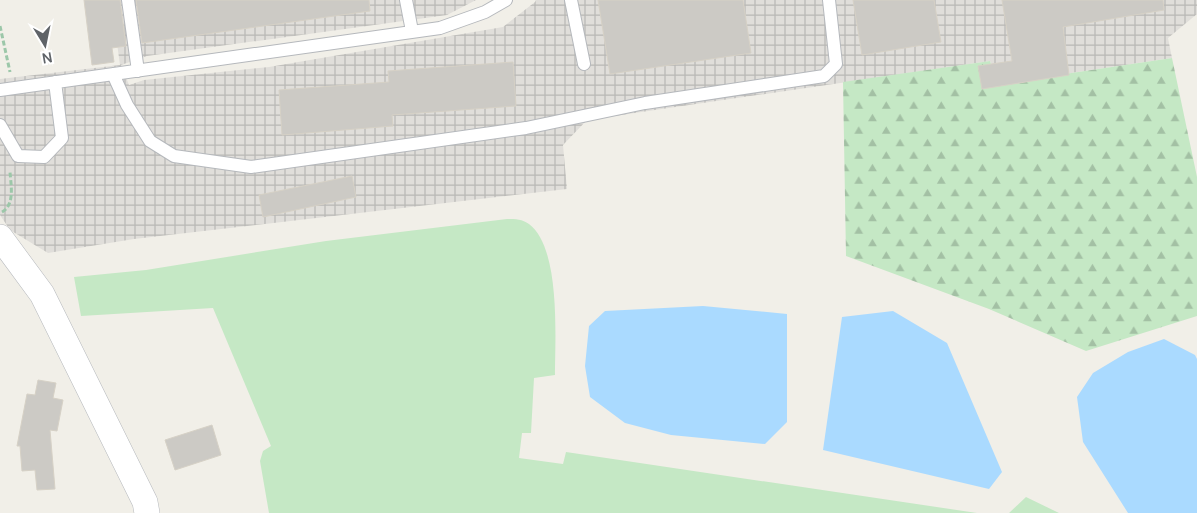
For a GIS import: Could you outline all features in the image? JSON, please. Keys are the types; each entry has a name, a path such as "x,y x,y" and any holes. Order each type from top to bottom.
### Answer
{"street":[{"path":"0,237 42,294 145,502 147,513"}],"lane":[{"path":"128,0 138,71"},
{"path":"406,0 412,31"},
{"path":"6,89 440,28 485,12 506,0"},
{"path":"571,0 584,64"},
{"path":"113,74 127,105 150,141 174,156 252,167 526,128 646,103 824,76 836,64 829,0"},
{"path":"0,125 18,156 44,157 62,138 55,82"}],"path":[{"path":"0,26 6,89"},
{"path":"0,213 5,210 11,199 8,139"}],"shaded area":[{"path":"111,0 476,0 447,15 147,56 121,65 129,85 144,80 269,67 503,27 536,0 1197,0 1197,14 1168,38 1172,58 997,84 990,61 587,120 563,145 567,189 134,239 48,253 10,230 0,215 0,79 120,65"}],"green space":[{"path":"1172,58 1197,177 1197,316 1086,351 989,309 846,256 843,82 990,61 997,84"},
{"path":"507,219 526,222 539,236 547,253 554,295 555,375 534,378 531,433 522,433 519,458 563,464 566,452 977,513 269,513 260,461 263,451 271,446 213,308 81,316 74,277 146,270 326,241"},
{"path":"1026,497 1059,513 1009,513"}],"water":[{"path":"703,306 787,314 787,422 765,444 671,435 625,423 590,397 585,366 589,326 605,311"},
{"path":"893,311 947,343 1002,472 989,489 823,450 842,317"},
{"path":"1164,339 1195,355 1197,359 1197,513 1128,513 1083,442 1077,397 1093,373 1128,352"}],"building":[{"path":"84,0 120,0 126,46 112,48 114,62 92,65"},
{"path":"136,0 369,0 370,11 142,43"},
{"path":"598,0 743,0 751,53 610,74"},
{"path":"853,0 934,0 941,42 862,55"},
{"path":"1002,0 1163,0 1164,10 1063,27 1069,75 982,89 978,66 1012,61"},
{"path":"513,62 516,106 392,115 393,126 282,135 279,90 389,82 388,71"},
{"path":"352,176 356,197 263,217 259,195"},
{"path":"38,380 56,383 53,398 63,400 57,431 50,430 55,489 37,490 35,470 22,471 20,446 17,446 27,394 35,395"},
{"path":"212,425 221,455 175,470 165,440"}]}
